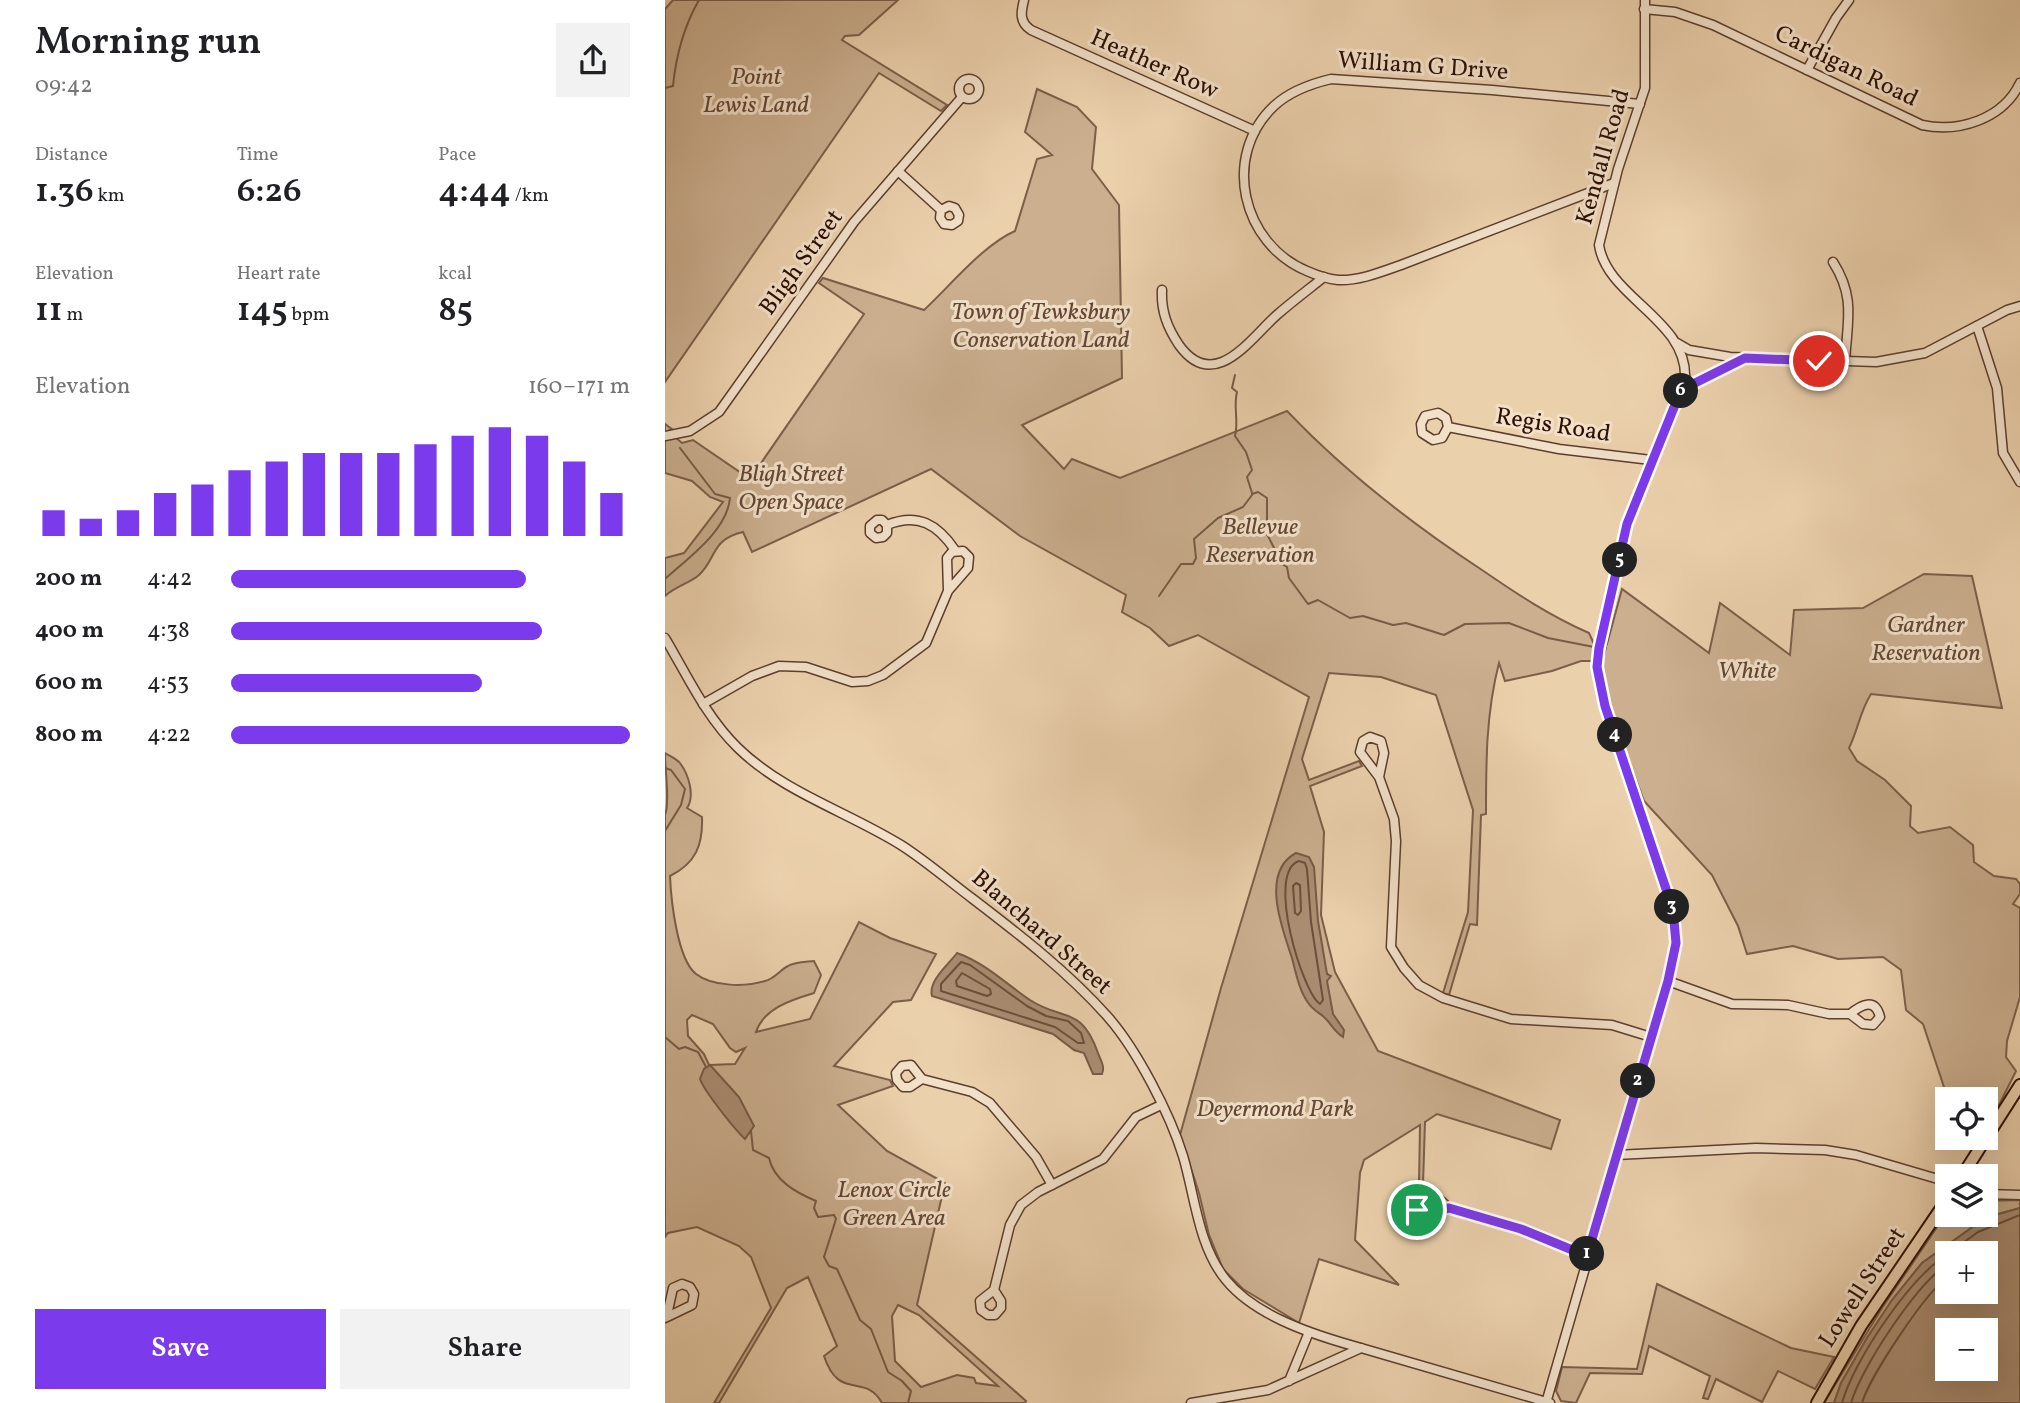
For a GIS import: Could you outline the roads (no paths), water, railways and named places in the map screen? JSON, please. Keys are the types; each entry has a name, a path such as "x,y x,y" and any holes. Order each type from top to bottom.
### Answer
{"main road":[{"path":"1970,1164 2020,1085"},
{"name":"Lowell Street","path":"1817,1403 1861,1326 1935,1217"}],"street":[{"name":"Heather Row","path":"1024,0 1021,13 1023,21 1031,30 1255,131"},
{"path":"1807,70 1849,0"},
{"name":"Cardigan Road","path":"1645,4 1689,15 1922,125 1939,129 1953,128 1990,116 2004,108 2020,83"},
{"name":"Kendall Road","path":"1645,4 1646,76 1640,104 1614,183 1599,245 1601,254 1616,277 1677,343"},
{"name":"William G Drive","path":"1614,183 1382,272 1338,280 1287,261 1272,249 1254,223 1243,184 1248,147 1255,131 1274,107 1291,93 1309,84 1331,79 1640,104"},
{"name":"Bligh Street","path":"665,436 690,431 719,412 854,222 962,97"},
{"path":"898,171 941,210"},
{"path":"1833,262 1845,283 1849,298 1845,362"},
{"path":"1162,290 1161,308 1180,345 1188,354 1210,363 1231,358 1243,351 1278,313 1324,277"},
{"path":"1677,343 1705,354 1745,358 1876,362 1925,353 2020,306"},
{"path":"1977,326 1997,388 2003,453 2020,482"},
{"path":"1547,1403 1668,981 1676,943 1673,910 1605,706 1597,667 1627,524 1681,390 1685,371 1677,343"},
{"path":"1681,390 1745,358"},
{"name":"Regis Road","path":"1448,427 1559,449 1651,460"},
{"path":"887,526 908,519 929,523 945,535 955,551"},
{"path":"703,704 752,676 779,666 806,667 852,682 868,681 883,675 926,643 948,591 970,565 966,554 955,551 949,554 946,562 948,591"},
{"name":"Blanchard Street","path":"665,638 703,704 738,748 778,778 902,846 1045,956 1114,1024 1139,1060 1183,1154 1209,1253 1239,1293 1309,1332 1547,1403"},
{"path":"1380,777 1360,752 1363,741 1370,737 1381,741 1384,748 1380,777 1394,819 1397,841 1391,947 1419,985 1443,998 1511,1019 1612,1025 1651,1037"},
{"path":"1668,981 1732,1004 1788,1005 1829,1014 1850,1014"},
{"path":"922,1080 972,1092 987,1101 1036,1157 1052,1185"},
{"path":"994,1290 1014,1214 1028,1198 1106,1157 1136,1117 1161,1105"},
{"path":"1616,1155 1756,1148 1825,1150 1856,1155 1935,1178"},
{"path":"1998,1194 2020,1195"},
{"path":"1449,1208 1521,1229 1587,1256"},
{"path":"1289,1381 1309,1332"},
{"path":"1191,1403 1258,1393 1361,1348"}],"water":[{"path":"1296,853 1309,857 1314,867 1318,921 1327,974 1331,976 1327,981 1333,1014 1344,1030 1343,1037 1306,999 1298,982 1279,917 1276,887 1279,873 1285,862"},
{"path":"957,953 986,968 1042,1007 1078,1021 1092,1038 1102,1064 1102,1074 1093,1074 1084,1053 1074,1050 1053,1034 932,996 936,979"},
{"path":"710,1065 739,1097 754,1126 745,1139 707,1092 700,1079 704,1069"},
{"path":"2020,1208 2020,1403 1834,1403 1841,1383 1892,1300 1922,1263 1935,1254 1935,1304 1998,1304 1998,1241 1953,1241 1973,1227 1998,1227 1998,1214"}],"waterway":[{"path":"665,88 673,86 681,42 699,0"},
{"path":"1235,375 1232,388 1237,392 1235,436 1246,452 1252,470 1247,477 1252,493"},
{"path":"665,579 714,533 722,522 730,498 715,494 680,448"},
{"path":"1252,494 1258,492 1267,498 1267,534 1282,564 1287,567 1289,578 1308,604 1318,600 1350,618 1363,616 1393,625 1406,623 1444,635 1465,624 1509,623 1548,638 1599,648"},
{"path":"1159,596 1181,564 1193,564 1196,558 1194,539 1218,518 1243,507 1252,495"},
{"path":"665,768 671,770 685,789 681,805 665,831"},
{"path":"665,1037 679,1049 685,1047 698,1052 706,1067"},
{"path":"751,1131 753,1150 769,1158 781,1180 816,1201 814,1208 818,1217 834,1215 836,1219 824,1257 829,1266 837,1269 860,1320 871,1329 888,1372 911,1391 908,1403"}],"park label":[{"name":"Point Lewis Land","path":"756,92"},
{"name":"Town of Tewksbury Conservation Land","path":"1041,327"},
{"name":"Bligh Street Open Space","path":"791,489"},
{"name":"Bellevue Reservation","path":"1260,542"},
{"name":"Gardner Reservation","path":"1926,640"},
{"name":"White","path":"1747,672"},
{"name":"Deyermond Park","path":"1275,1110"},
{"name":"Lenox Circle Green Area","path":"894,1205"}]}
